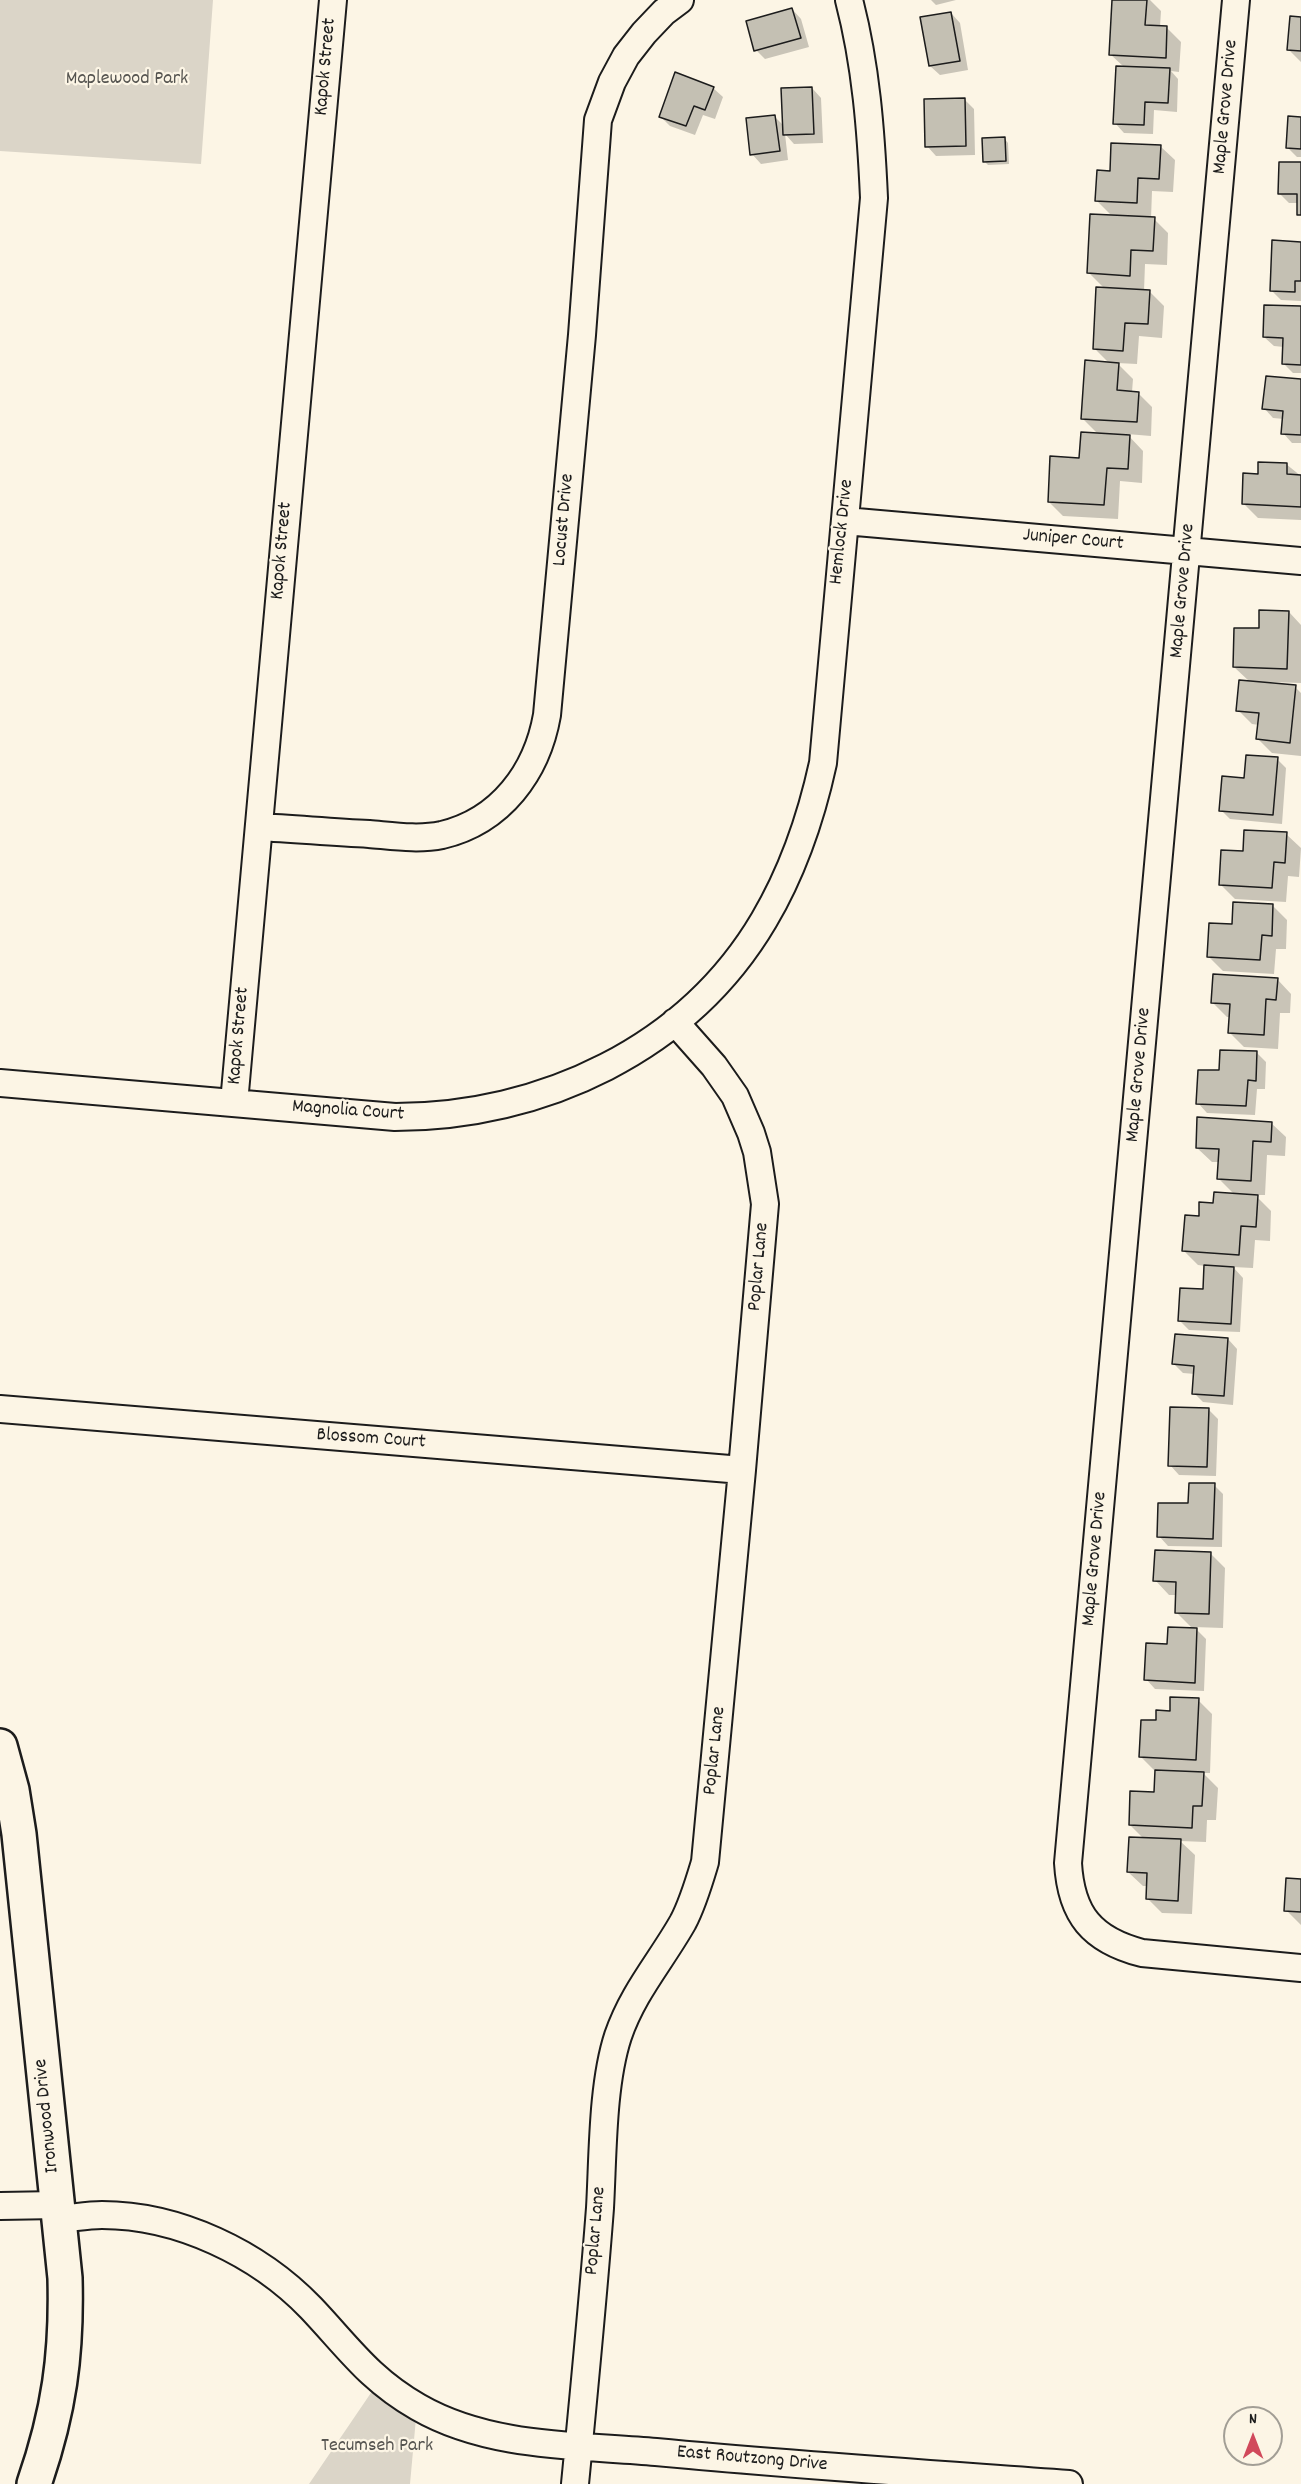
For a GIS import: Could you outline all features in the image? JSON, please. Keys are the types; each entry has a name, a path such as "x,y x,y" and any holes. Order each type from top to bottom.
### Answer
{"street":[{"name":"Kapok Street","path":"234,1103 333,0"},
{"name":"Locust Drive","path":"259,827 421,838 442,834 463,828 482,818 499,805 520,783 536,756 547,715 582,335 598,120 612,82 626,56 664,12 680,0"},
{"name":"Hemlock Drive","path":"675,1022 696,1004 733,964 764,921 788,873 805,831 823,763 874,198 869,106 849,0"},
{"name":"Maple Grove Drive","path":"1236,0 1071,1839 1069,1886 1083,1919 1109,1942 1119,1947 1142,1953 1301,1968"},
{"name":"Juniper Court","path":"845,521 1301,561"},
{"name":"Magnolia Court","path":"0,1083 395,1117 460,1113 510,1104 552,1092 604,1068 675,1022"},
{"name":"Poplar Lane","path":"575,2484 609,2073 618,2037 629,2007 644,1979 684,1920 696,1893 705,1862 765,1204 762,1176 752,1133 735,1096 714,1066 675,1022"},
{"name":"Blossom Court","path":"0,1409 742,1470"},
{"name":"Ironwood Drive","path":"0,1746 12,1790 10,1835 65,2278 65,2345 60,2393 49,2441 34,2484"},
{"name":"East Routzong Drive","path":"0,2206 132,2217 173,2225 212,2239 249,2258 284,2283 310,2307 364,2368 417,2407 453,2423 490,2435 530,2442 736,2460 1069,2484"}],"green space":[{"name":"Maplewood Park","path":"0,0 213,0 201,164 0,151"},
{"name":"Tecumseh Park","path":"379,2381 417,2407 410,2484 309,2484"}],"building":[{"path":"1112,0 1147,0 1145,25 1167,26 1166,58 1109,55"},
{"path":"792,8 801,38 754,51 746,21"},
{"path":"951,12 960,61 929,66 920,17"},
{"path":"1290,16 1301,17 1301,51 1287,50"},
{"path":"1116,66 1170,68 1168,103 1145,102 1144,125 1113,124"},
{"path":"675,72 714,87 705,110 694,106 686,126 659,117"},
{"path":"812,87 814,134 783,135 781,88"},
{"path":"965,98 966,146 925,147 924,99"},
{"path":"775,115 780,151 750,155 746,118"},
{"path":"1288,116 1301,117 1301,149 1286,148"},
{"path":"1005,137 1006,161 983,162 982,138"},
{"path":"1111,143 1161,145 1159,179 1138,178 1137,203 1095,201 1097,170 1110,171"},
{"path":"1279,162 1301,162 1301,215 1297,215 1297,194 1278,194"},
{"path":"1090,214 1155,217 1153,251 1131,250 1130,276 1087,273"},
{"path":"1272,240 1301,242 1301,281 1295,281 1295,292 1270,291"},
{"path":"1096,287 1150,290 1148,324 1125,323 1123,351 1093,349"},
{"path":"1264,305 1301,306 1301,365 1282,364 1283,338 1263,337"},
{"path":"1085,360 1119,363 1117,390 1139,392 1137,422 1081,419"},
{"path":"1266,376 1301,379 1301,435 1281,434 1283,411 1262,409"},
{"path":"1081,432 1130,435 1128,469 1107,468 1104,505 1048,502 1050,456 1079,458"},
{"path":"1258,462 1287,463 1287,474 1301,475 1301,507 1242,504 1243,473 1258,474"},
{"path":"1259,610 1289,611 1287,669 1233,667 1234,628 1259,628"},
{"path":"1239,680 1296,685 1290,743 1256,739 1259,713 1236,711"},
{"path":"1246,755 1278,757 1273,815 1219,811 1222,776 1244,778"},
{"path":"1244,830 1287,832 1285,863 1274,862 1272,888 1219,885 1221,850 1243,851"},
{"path":"1233,902 1273,904 1272,936 1262,935 1260,960 1207,957 1209,923 1232,924"},
{"path":"1213,974 1278,978 1276,1000 1266,999 1264,1035 1228,1033 1230,1004 1211,1003"},
{"path":"1220,1050 1257,1051 1256,1081 1248,1080 1246,1106 1196,1104 1198,1070 1219,1070"},
{"path":"1197,1117 1272,1122 1271,1142 1253,1141 1251,1181 1217,1179 1219,1149 1196,1148"},
{"path":"1214,1192 1258,1195 1256,1227 1241,1226 1239,1255 1182,1251 1185,1215 1199,1216 1199,1202 1213,1203"},
{"path":"1204,1265 1234,1267 1231,1324 1178,1321 1180,1288 1203,1289"},
{"path":"1175,1334 1228,1338 1224,1396 1192,1394 1194,1366 1172,1364"},
{"path":"1170,1407 1209,1408 1207,1467 1168,1466"},
{"path":"1189,1483 1215,1483 1213,1539 1157,1537 1158,1503 1188,1503"},
{"path":"1155,1550 1211,1552 1209,1614 1175,1613 1176,1582 1153,1581"},
{"path":"1168,1627 1197,1628 1195,1683 1144,1680 1146,1643 1167,1644"},
{"path":"1170,1697 1199,1698 1196,1760 1139,1757 1141,1720 1156,1720 1156,1710 1170,1711"},
{"path":"1155,1770 1204,1772 1202,1806 1193,1806 1192,1828 1129,1825 1130,1791 1154,1792"},
{"path":"1129,1837 1181,1839 1178,1901 1146,1899 1147,1873 1127,1872"},
{"path":"1286,1878 1301,1879 1301,1912 1284,1911"}]}
